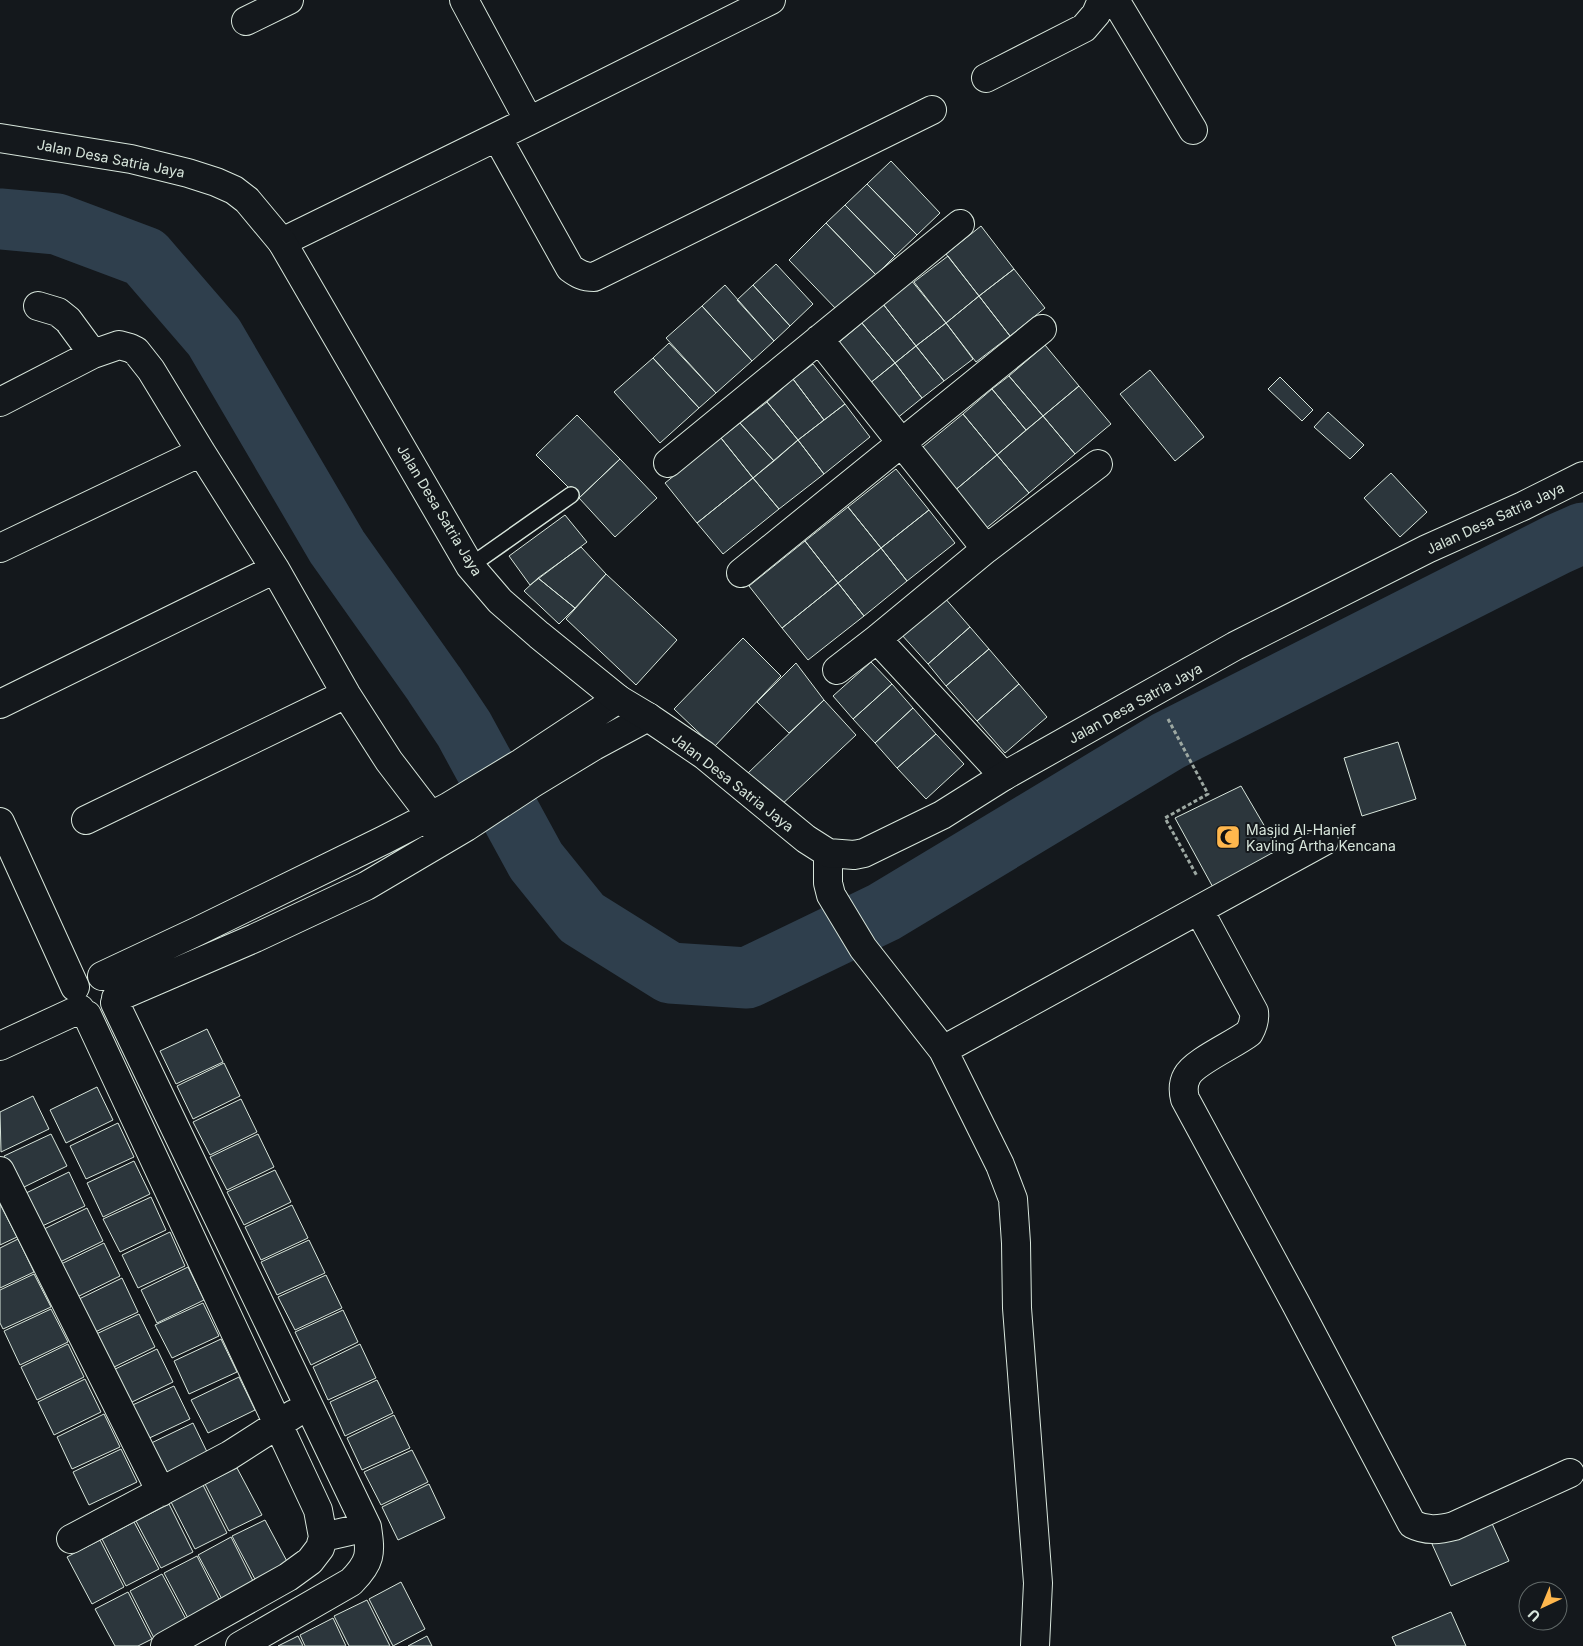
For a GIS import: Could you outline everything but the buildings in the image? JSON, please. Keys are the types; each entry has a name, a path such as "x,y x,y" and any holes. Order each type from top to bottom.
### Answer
{"street":[{"path":"246,21 290,0"},
{"path":"464,0 529,121"},
{"path":"282,242 771,0"},
{"path":"986,78 1084,28 1096,14 1102,0"},
{"path":"1115,0 1193,130"},
{"path":"497,137 570,268 580,275 594,277 932,110"},
{"name":"Jalan Desa Satria Jaya","path":"0,138 130,159 188,173 234,190 247,200 282,242 470,566 506,607 618,699 648,716 704,755 806,840 828,853 841,855 864,853 942,815 1004,776 1244,642 1427,549 1523,506 1583,476"},
{"path":"668,463 960,224"},
{"path":"38,306 58,312 68,320 93,354"},
{"path":"741,572 1042,328"},
{"path":"819,339 986,549"},
{"path":"0,402 93,354 119,345 136,351 151,370 276,569 346,694 389,761 439,812 440,842"},
{"path":"0,548 201,452"},
{"path":"837,670 986,549 1098,464"},
{"path":"0,704 276,569"},
{"path":"877,639 1004,776"},
{"path":"86,820 346,694"},
{"path":"111,992 255,938 366,886 466,827 527,773 618,699"},
{"path":"111,992 198,931 439,812 594,746 648,716"},
{"path":"0,822 8,860 81,1004 318,1510 323,1537 320,1548 300,1569 165,1646"},
{"path":"943,1050 1324,841"},
{"path":"828,853 828,884 831,895 864,948 943,1050 1000,1164 1013,1199 1017,1308 1038,1583 1035,1646"},
{"path":"1205,906 1255,1017 1249,1033 1190,1071 1184,1084 1185,1099 1412,1524 1430,1530 1454,1526 1570,1473"},
{"path":"81,1004 87,976 94,975 111,992 367,1527 370,1544 369,1556 366,1566 351,1582 240,1646"},
{"path":"81,1004 96,1017 103,1015 110,1010 111,992"},
{"path":"0,1046 81,1004"},
{"path":"0,1171 161,1492"},
{"path":"71,1539 230,1454 309,1405"},
{"path":"323,1537 367,1527"}],"lane":[{"path":"470,566 571,495"}],"path":[{"path":"1172,728 1208,794 1165,818 1205,906"}],"waterway":[{"path":"0,219 57,224 145,257 214,337 337,547 464,729 536,861 582,918 670,973 747,978 884,912 1168,741 1583,533"}],"place":[{"name":"Masjid Al-Hanief Kavling Artha Kencana","path":"1228,837"}]}
